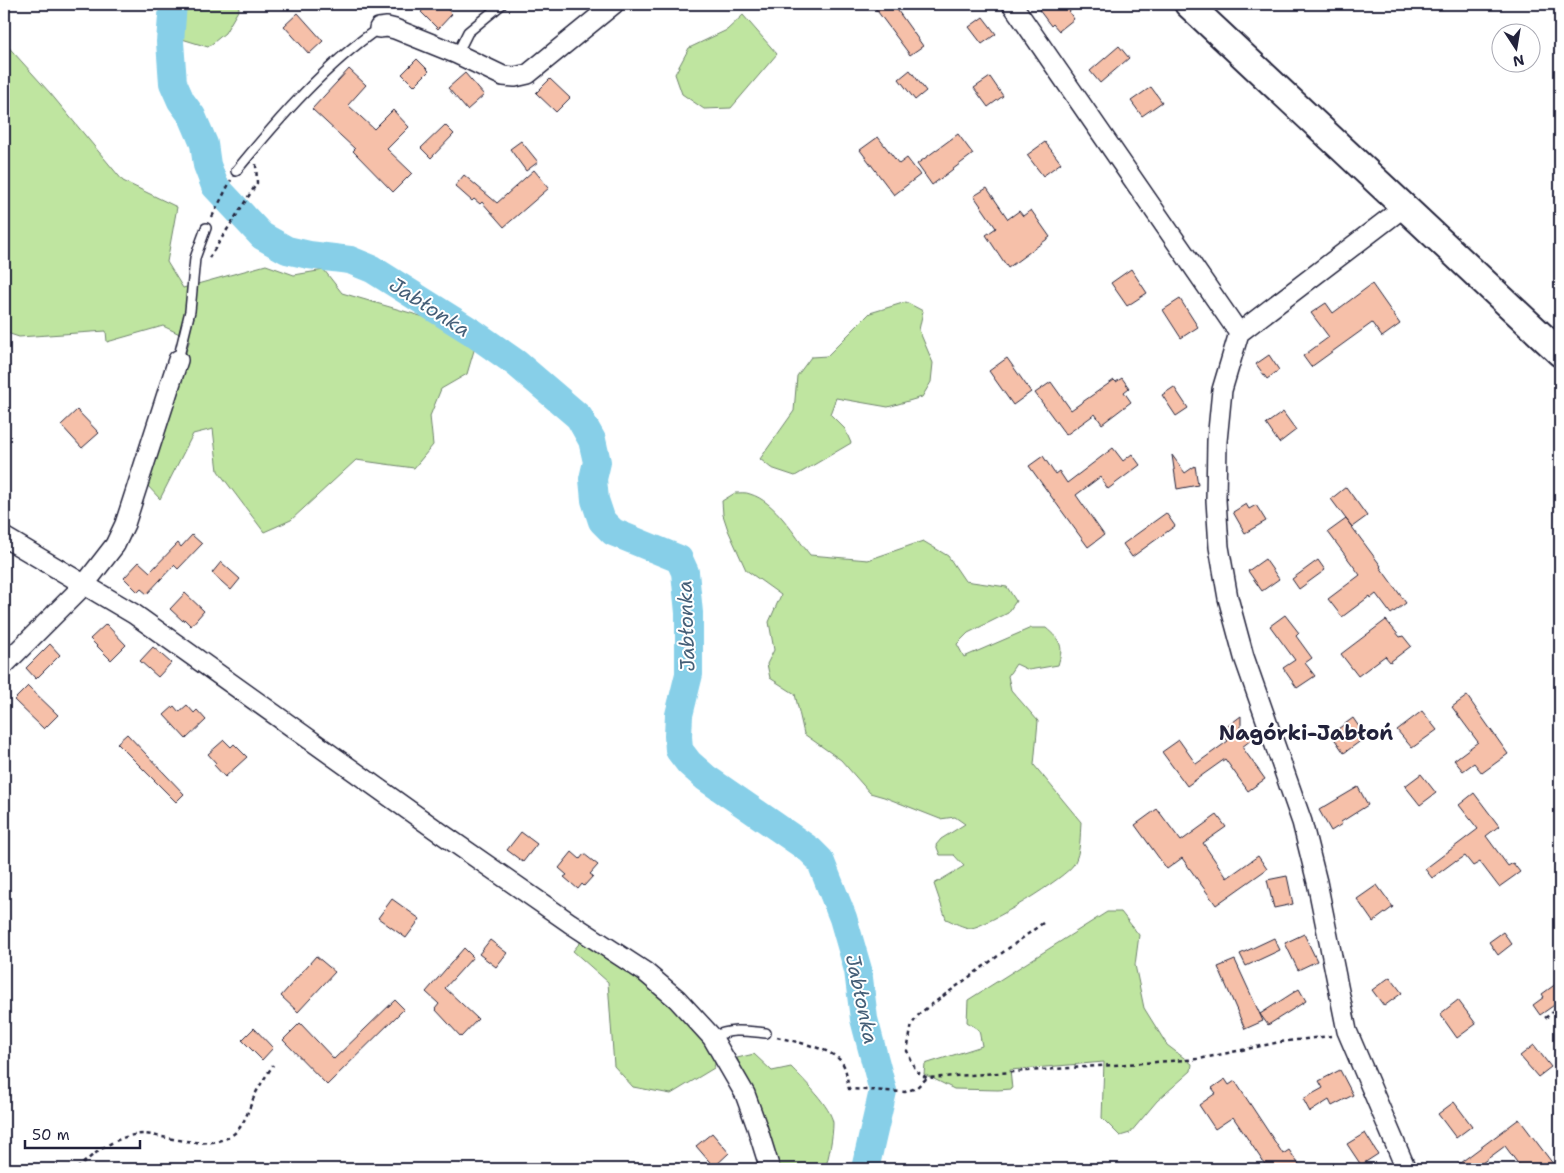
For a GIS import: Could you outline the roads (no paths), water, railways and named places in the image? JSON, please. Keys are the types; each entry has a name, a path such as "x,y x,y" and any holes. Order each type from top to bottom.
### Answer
{"main road":[{"path":"1188,4 1560,353"}],"street":[{"path":"379,28 395,29 503,76 515,77 528,74 614,4"},
{"path":"1012,4 1239,333"},
{"path":"1404,207 1239,333 1222,390 1217,440 1216,500 1219,547 1228,598 1244,656 1302,822 1317,882 1346,1031 1406,1169"},
{"path":"4,665 84,585 115,545 125,524 178,360"},
{"path":"4,537 134,614 435,829 570,923 645,972 677,999 712,1037 745,1094 770,1169"}],"lane":[{"path":"456,54 468,32 502,4"},
{"path":"236,172 255,148 309,89 357,43 379,28"},
{"path":"178,360 190,311 195,258 206,228"},
{"path":"712,1037 733,1030 766,1033"}],"waterway":[{"name":"Jabłonka","path":"173,4 170,42 173,83 181,101 192,116 204,144 207,165 215,186 262,236 287,250 350,260 372,269 472,332 516,363 579,417 592,440 597,462 593,479 595,500 602,521 613,532 679,559 685,572 689,613 689,674 679,715 679,750 689,763 706,778 810,850 820,860 843,918 858,970 864,1019 883,1091 865,1169"}],"district":[{"name":"Nagórki-Jabłoń","path":"1306,733"}]}
